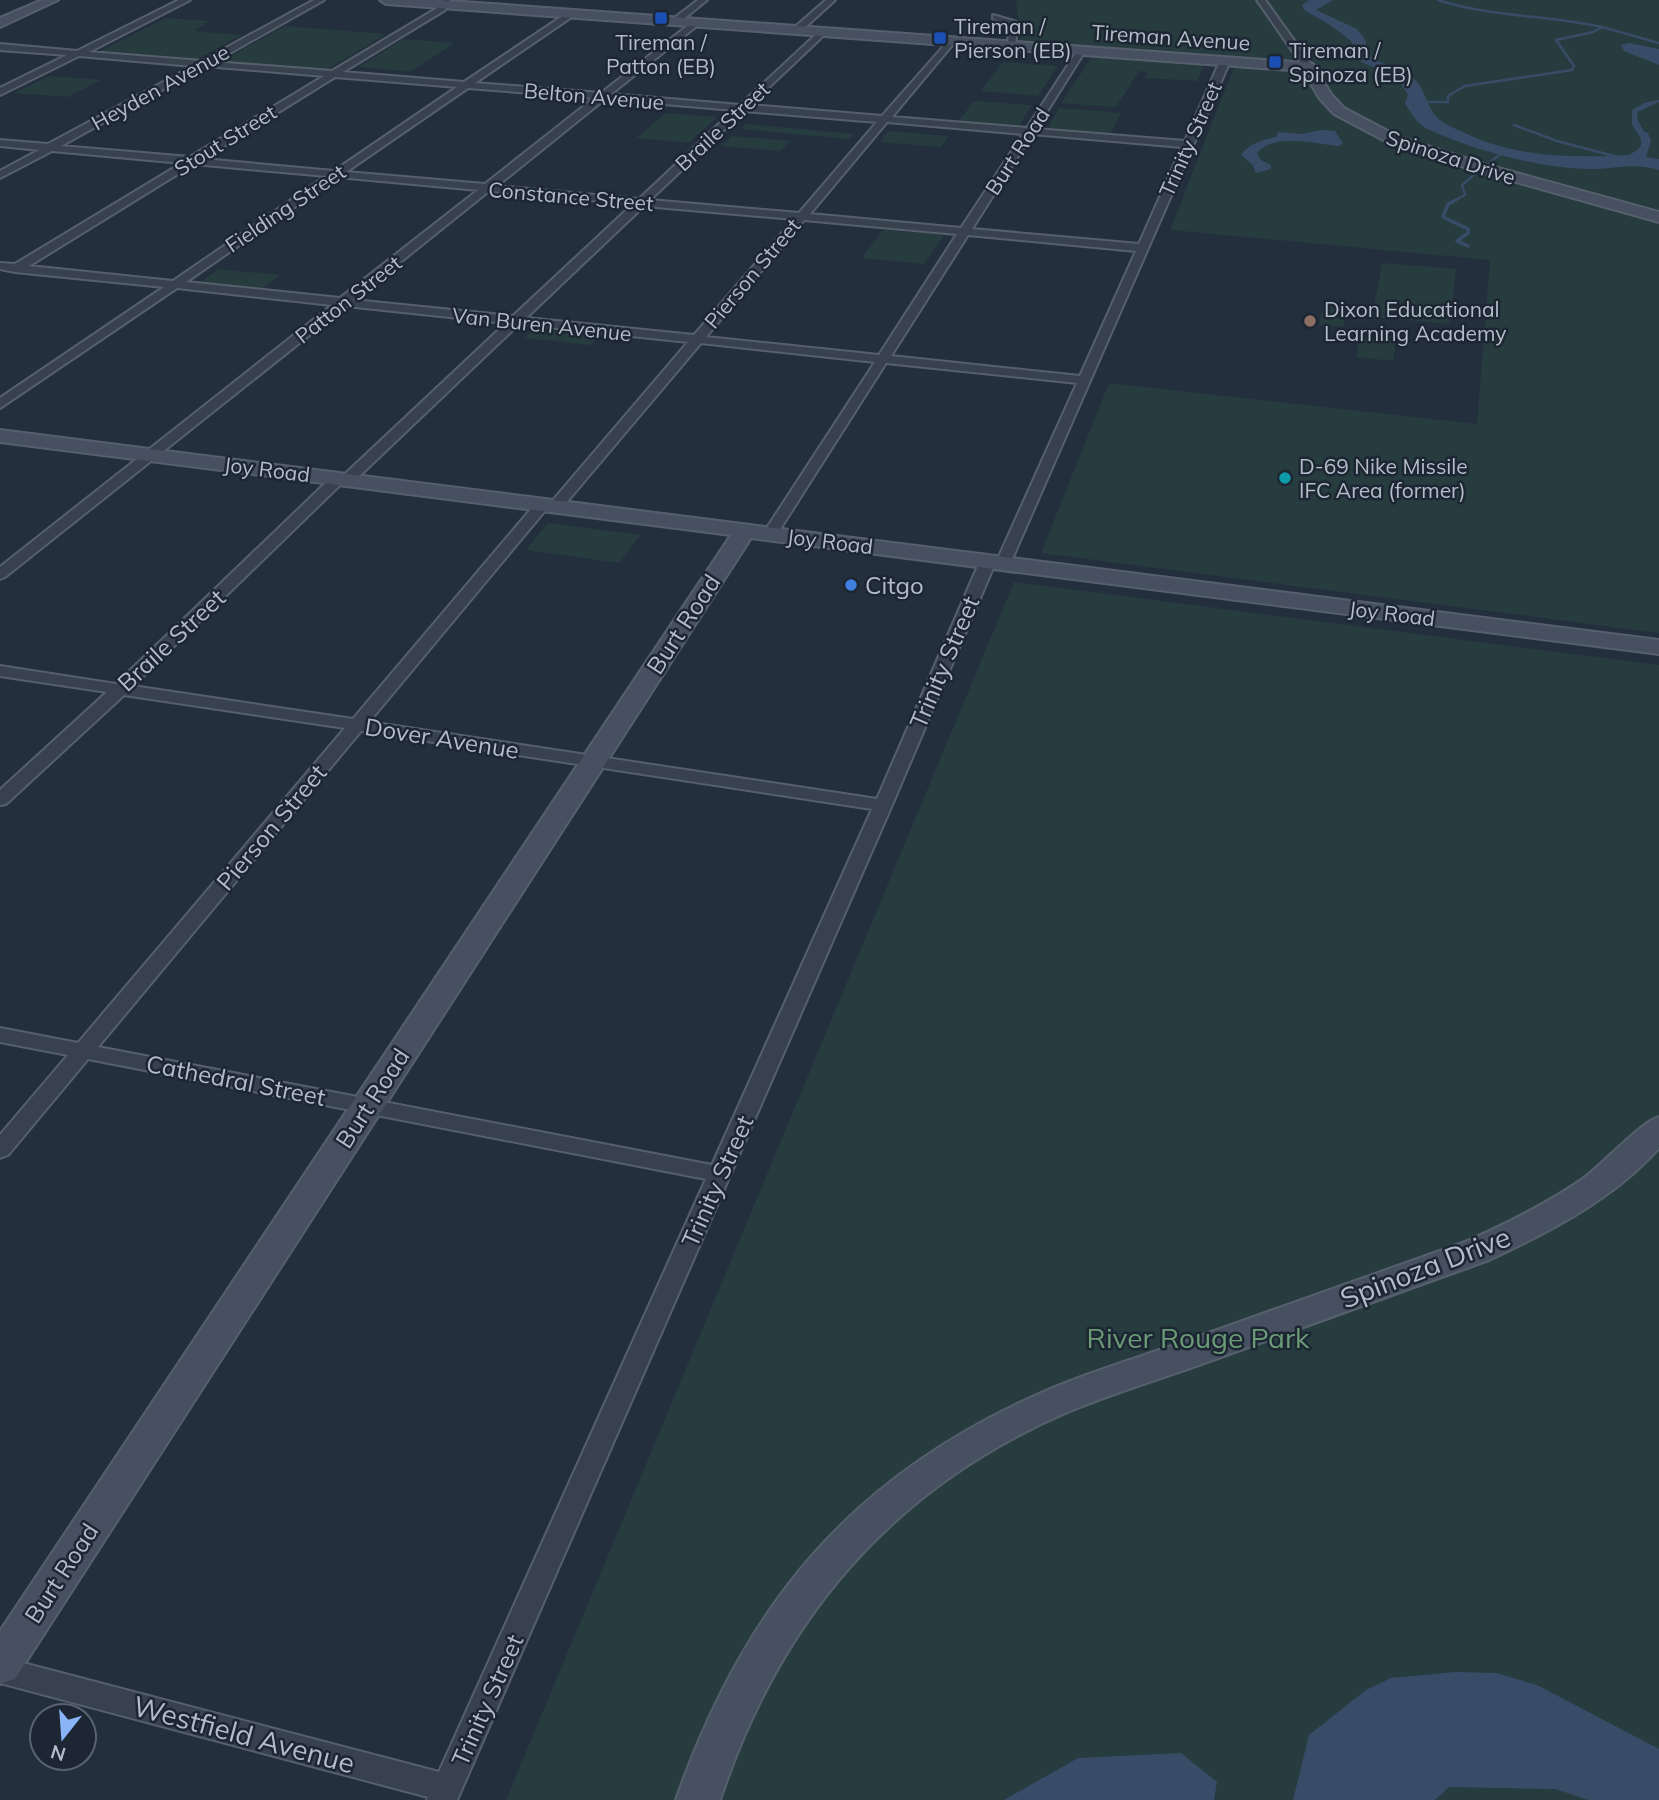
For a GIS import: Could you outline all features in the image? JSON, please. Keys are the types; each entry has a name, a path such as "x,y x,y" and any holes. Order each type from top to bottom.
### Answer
{"street":[{"path":"0,23 52,0"},
{"path":"0,92 186,0"},
{"name":"Heyden Avenue","path":"0,175 320,0"},
{"path":"386,0 564,10 676,22 797,30 831,0"},
{"path":"676,22 703,0"},
{"name":"Spinoza Drive","path":"1261,0 1325,96 1339,111 1394,141 1659,217"},
{"name":"Stout Street","path":"0,278 442,8 444,2"},
{"name":"Fielding Street","path":"0,404 464,85 564,10"},
{"path":"996,17 1013,22 1012,46"},
{"name":"Patton Street","path":"0,574 695,23"},
{"name":"Tireman Avenue","path":"797,30 1308,68"},
{"name":"Braile Street","path":"0,800 517,321 822,32"},
{"name":"Pierson Street","path":"0,1150 358,725 696,340 950,42"},
{"name":"Belton Avenue","path":"0,47 1187,144"},
{"name":"Burt Road","path":"0,1668 594,761 884,359 1081,51"},
{"name":"Trinity Street","path":"445,1794 883,805 1083,380 1225,61"},
{"name":"Constance Street","path":"0,143 1142,248"},
{"name":"Van Buren Avenue","path":"0,266 1083,380"},
{"name":"Joy Road","path":"0,436 1659,647"},
{"name":"Dover Avenue","path":"0,671 883,805"},
{"name":"Cathedral Street","path":"0,1035 720,1174"},
{"name":"Spinoza Drive","path":"698,1800 718,1742 743,1688 792,1609 843,1547 891,1501 943,1462 1009,1423 1058,1401 1464,1256 1513,1235 1576,1199 1603,1180 1659,1128"},
{"name":"Westfield Avenue","path":"0,1668 445,1794"}],"green space":[{"path":"1016,0 1659,0 1659,633 1041,553 1109,383 1477,424 1490,260 1171,230 1169,233 1237,59 1020,41"},
{"path":"166,18 209,21 194,31 242,35 197,59 100,51"},
{"path":"285,26 386,34 325,71 220,62"},
{"path":"404,39 455,43 410,72 358,67"},
{"path":"1092,57 1204,65 1197,81 1145,78 1147,72 1139,71 1116,107 1061,103"},
{"path":"1003,62 1058,66 1038,96 981,91"},
{"path":"49,76 101,80 68,97 15,93"},
{"path":"974,101 1032,105 1018,127 958,122"},
{"path":"1059,108 1121,113 1109,136 1046,131"},
{"path":"666,113 717,117 689,143 636,138"},
{"path":"746,124 854,134 850,139 741,129"},
{"path":"888,131 949,136 941,147 880,142"},
{"path":"732,136 790,141 780,151 721,146"},
{"path":"883,230 944,235 924,264 862,258"},
{"path":"1382,263 1456,269 1450,324 1372,317"},
{"path":"219,269 280,275 261,290 199,283"},
{"path":"1323,308 1347,308 1343,327 1319,325"},
{"path":"534,329 600,336 591,345 525,338"},
{"path":"1360,337 1396,340 1393,361 1356,357"},
{"path":"548,523 641,535 619,563 526,550"},
{"name":"River Rouge Park","path":"1014,582 1659,665 1659,1800 506,1800"}],"water":[{"path":"1309,0 1333,0 1316,10 1357,29 1366,41 1365,51 1370,56 1412,77 1441,121 1505,147 1566,156 1629,155 1641,145 1632,125 1632,110 1644,103 1659,100 1637,112 1639,127 1648,133 1651,141 1646,157 1659,159 1659,170 1640,166 1589,169 1548,165 1485,151 1427,129 1407,107 1405,103 1408,95 1402,85 1387,73 1355,58 1349,52 1353,45 1351,41 1304,10 1302,5"},
{"path":"1629,43 1659,49 1659,65 1624,51 1621,45"},
{"path":"1321,130 1335,131 1343,143 1339,146 1295,141 1274,143 1257,153 1261,160 1271,165 1271,169 1256,173 1252,164 1241,155 1252,145 1276,137 1278,132 1302,134"},
{"path":"1455,1672 1496,1673 1537,1685 1659,1749 1659,1800 1589,1800 1555,1789 1449,1787 1435,1800 1293,1800 1309,1735 1366,1690 1391,1678"},
{"path":"1181,1753 1217,1782 1214,1800 1004,1800 1078,1758"}],"waterway":[{"path":"1438,0 1478,10 1602,27"},
{"path":"1420,102 1448,102 1448,96 1465,86 1572,70 1574,66 1556,40 1593,32 1602,27"},
{"path":"1602,27 1659,43"},
{"path":"1633,114 1643,132 1643,139"},
{"path":"1514,125 1557,141 1614,156"},
{"path":"1491,161 1501,154"},
{"path":"1452,202 1465,195 1462,185 1482,168"},
{"path":"1452,202 1456,200"},
{"path":"1452,202 1448,204 1443,217 1468,229 1468,233 1457,241 1468,246"}],"place":[{"name":"Tireman / Patton (EB)","path":"661,18"},
{"name":"Tireman / Pierson (EB)","path":"940,38"},
{"name":"Tireman / Spinoza (EB)","path":"1275,62"},
{"name":"Dixon Educational Learning Academy","path":"1310,321"},
{"name":"D-69 Nike Missile IFC Area (former)","path":"1285,478"},
{"name":"Citgo","path":"851,585"}]}
